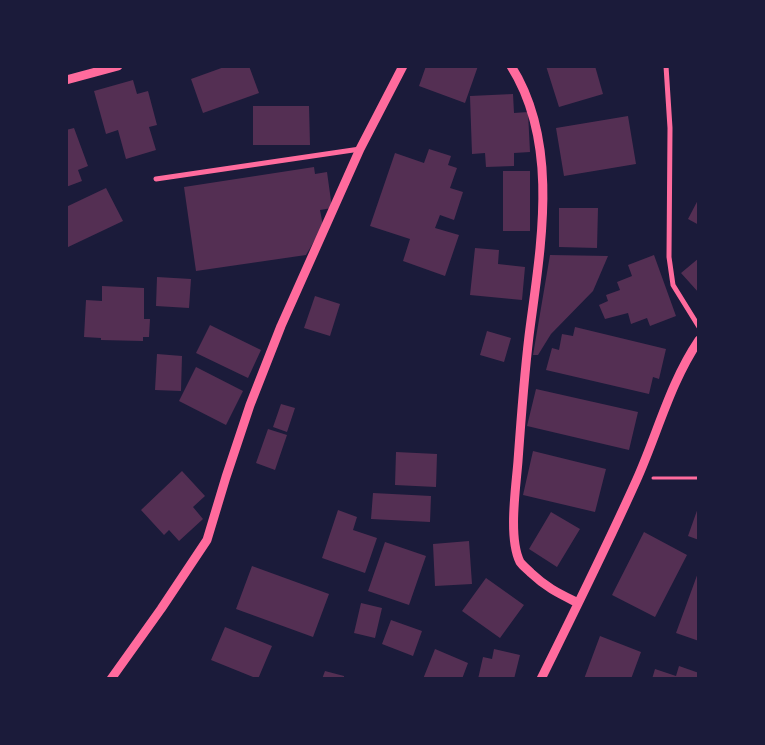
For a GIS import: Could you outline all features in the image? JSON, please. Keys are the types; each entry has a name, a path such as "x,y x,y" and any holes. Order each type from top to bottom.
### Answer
{"street":[{"path":"66,80 118,66"},
{"path":"111,679 207,540 250,405 289,308 360,149 403,66"},
{"path":"511,66 531,108 540,147 543,193 542,235 521,411 515,493 516,548 521,563 546,587 578,604"},
{"path":"666,66 670,128 669,257 673,285 699,327"},
{"path":"156,179 360,149"},
{"path":"542,679 638,478 673,386 699,340"}],"path":[{"path":"638,478 677,480 699,478"}],"building":[{"path":"227,66 249,66 259,93 203,113 191,79"},
{"path":"426,66 478,66 465,103 419,86"},
{"path":"546,66 595,66 603,94 559,107"},
{"path":"133,80 137,94 148,91 157,125 149,127 156,150 126,159 118,130 106,134 94,91"},
{"path":"513,94 514,113 528,112 530,152 514,153 514,166 486,167 485,153 472,154 470,96"},
{"path":"253,106 309,106 310,145 253,145"},
{"path":"628,116 636,164 564,176 556,128"},
{"path":"74,128 88,166 78,170 82,181 66,187 66,130"},
{"path":"429,149 451,156 448,165 457,168 450,188 463,192 454,220 440,215 435,228 459,235 445,276 403,261 410,239 370,226 395,153 424,163"},
{"path":"314,167 315,174 327,172 332,208 320,210 323,226 306,255 196,271 184,187"},
{"path":"503,171 530,171 530,231 503,231"},
{"path":"106,188 123,221 66,248 66,207"},
{"path":"699,198 699,225 688,219"},
{"path":"559,208 598,208 597,248 559,247"},
{"path":"475,248 499,250 498,264 525,267 522,300 470,295"},
{"path":"550,255 608,256 593,291 551,334 538,355 533,355"},
{"path":"654,255 676,316 650,326 647,318 631,324 628,313 605,319 599,305 608,301 606,295 620,290 617,282 632,276 628,265"},
{"path":"699,258 699,293 681,273"},
{"path":"157,277 191,279 189,308 156,306"},
{"path":"102,286 144,288 144,319 150,319 149,337 143,337 143,341 101,340 101,338 84,337 86,300 102,301"},
{"path":"315,296 340,304 330,336 304,328"},
{"path":"210,325 261,350 248,378 196,353"},
{"path":"575,327 666,349 659,379 653,377 649,394 546,370 552,348 559,350 562,334 573,336"},
{"path":"487,331 511,338 504,362 480,355"},
{"path":"157,354 182,356 181,391 155,390"},
{"path":"196,367 243,391 226,425 179,401"},
{"path":"536,389 638,412 629,450 527,426"},
{"path":"281,404 295,408 287,432 273,427"},
{"path":"268,429 287,435 275,470 256,463"},
{"path":"533,451 606,469 595,512 523,495"},
{"path":"396,452 437,454 436,487 395,485"},
{"path":"182,471 205,496 193,507 203,519 179,541 169,530 164,535 141,510"},
{"path":"373,493 431,496 430,522 371,519"},
{"path":"699,505 699,540 688,536"},
{"path":"338,510 357,517 353,530 377,538 365,573 322,558"},
{"path":"551,512 580,529 557,567 529,549"},
{"path":"644,532 687,555 655,617 612,595"},
{"path":"469,541 472,584 435,586 433,544"},
{"path":"385,542 426,556 409,605 368,591"},
{"path":"252,566 329,594 313,637 236,609"},
{"path":"699,570 699,641 676,633"},
{"path":"486,578 524,605 500,638 462,611"},
{"path":"361,603 382,608 375,638 354,633"},
{"path":"391,620 422,631 413,656 382,644"},
{"path":"225,627 272,646 258,679 211,660"},
{"path":"600,636 641,652 631,679 584,679"},
{"path":"435,649 468,663 462,679 423,679"},
{"path":"494,649 520,655 514,679 478,679 483,657 492,659"},
{"path":"679,666 699,673 699,679 652,679 655,669 676,676"},
{"path":"325,671 344,676 344,679 322,679"}]}
